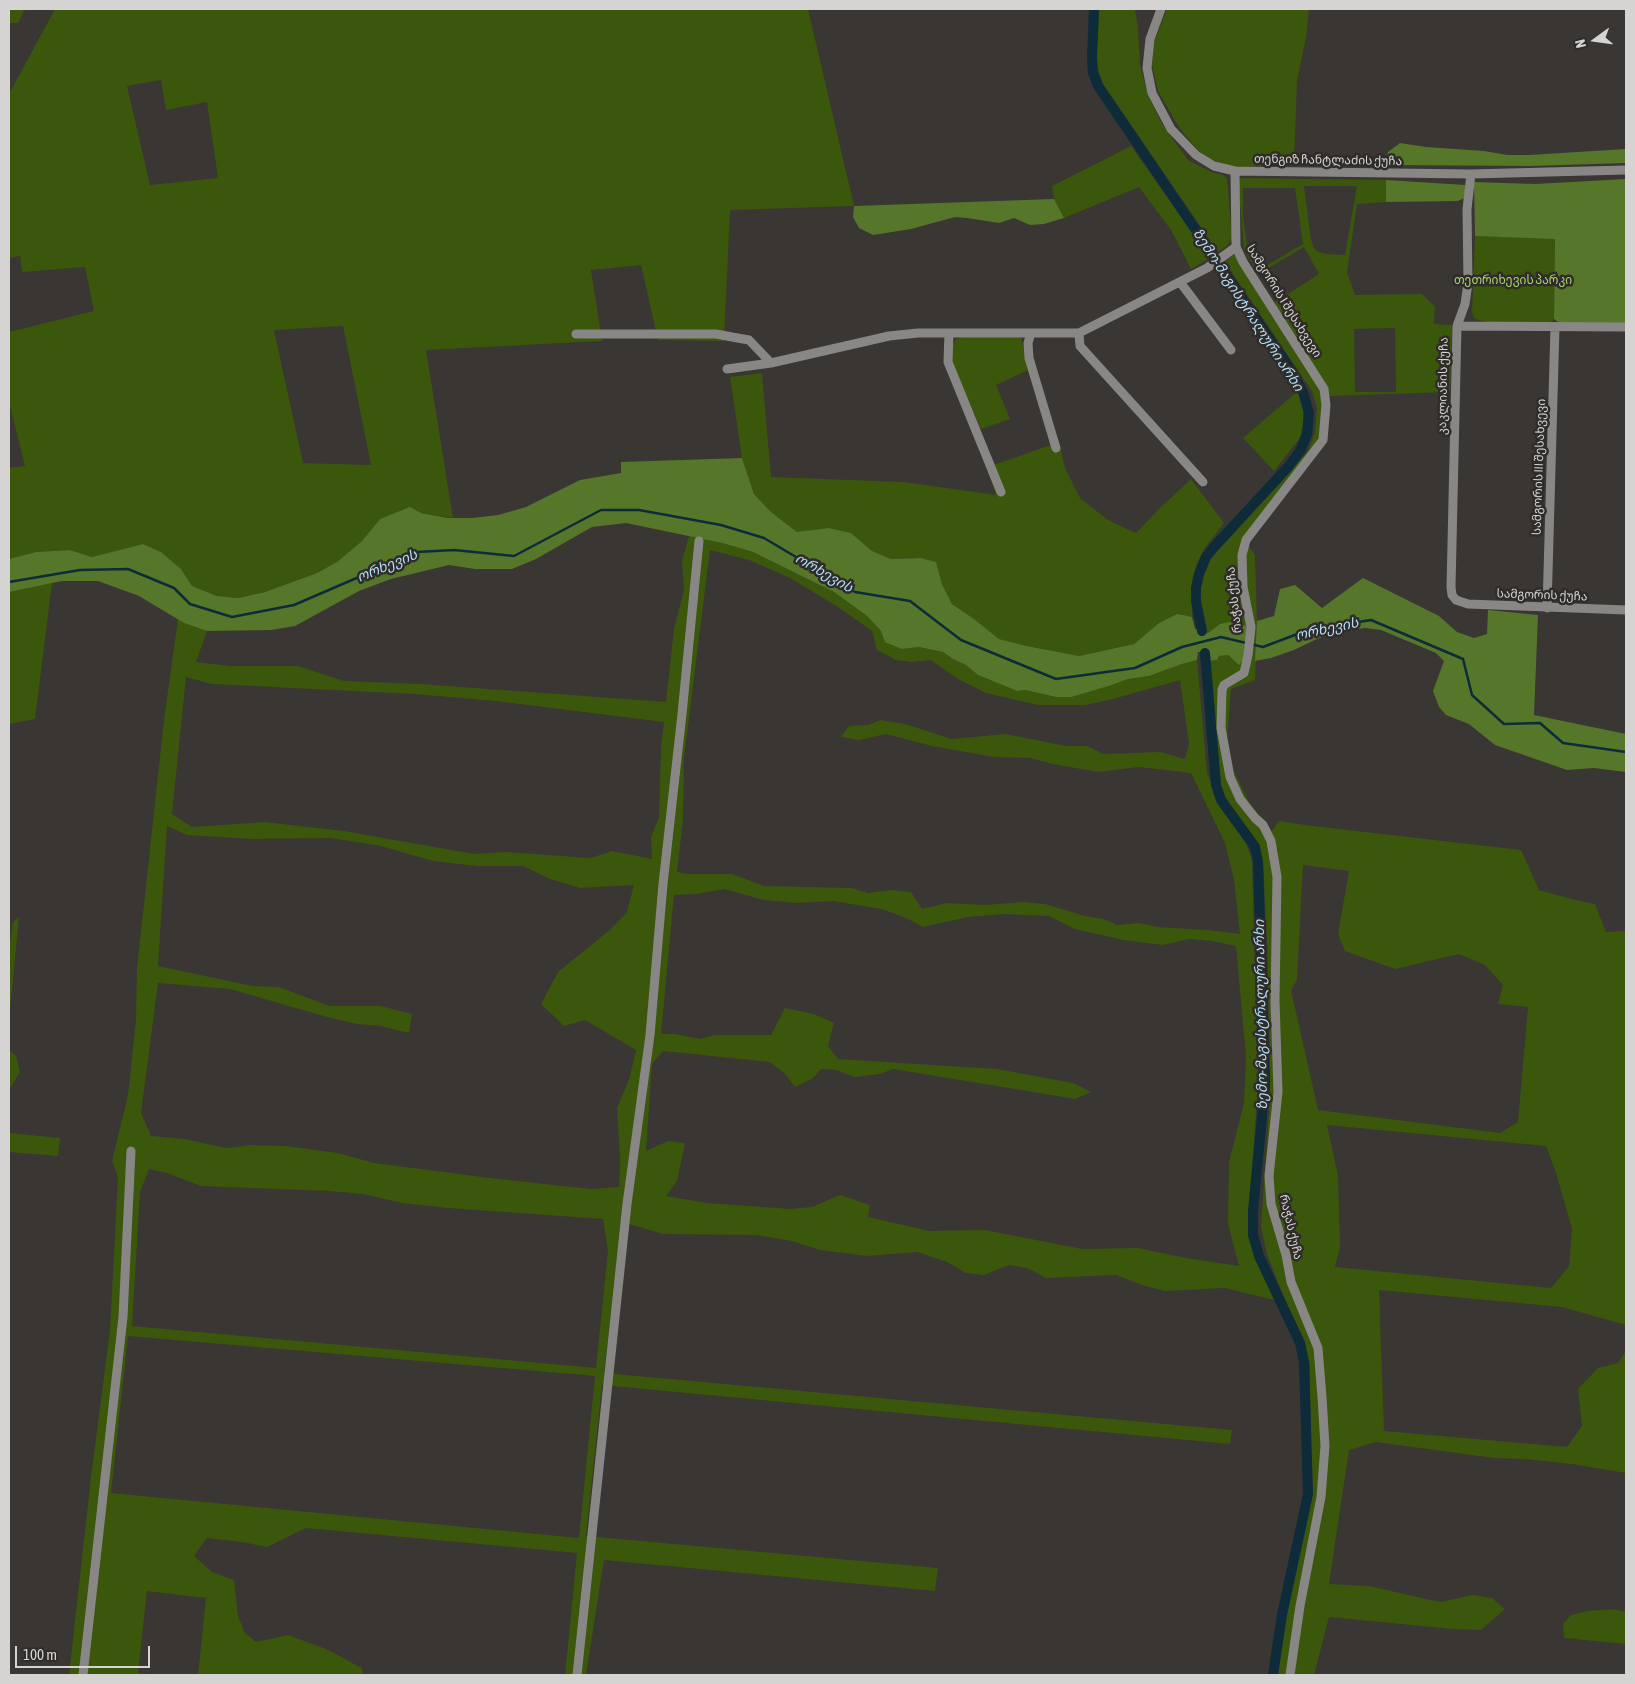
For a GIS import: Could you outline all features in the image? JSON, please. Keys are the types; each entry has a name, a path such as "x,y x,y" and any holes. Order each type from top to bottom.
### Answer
{"street":[{"name":"თენგიზ ჩანტლაძის ქუჩა","path":"1161,9 1150,39 1147,68 1152,93 1171,128 1196,155 1214,166 1235,171 1470,174 1626,170"},
{"name":"სამგორის I შესახვევი","path":"1235,171 1236,247 1243,262 1324,389 1326,405 1323,440"},
{"name":"კაკლიანის ქუჩა","path":"1456,600 1452,595 1451,587 1456,326 1465,304 1468,283 1467,209 1470,174"},
{"path":"727,369 771,363 889,336 918,333 1079,333 1207,268 1236,247"},
{"path":"1180,282 1231,350"},
{"path":"1456,326 1626,327"},
{"name":"სამგორის III შესახვევი","path":"1547,608 1555,326"},
{"path":"1031,332 1028,343 1029,358 1056,448"},
{"path":"949,333 948,362 1002,492"},
{"path":"1079,333 1080,346 1203,482"},
{"path":"576,334 724,335 749,340 771,363"},
{"name":"რაჭას ქუჩა","path":"1290,1675 1300,1606 1321,1497 1324,1436 1318,1348 1291,1282 1271,1204 1270,1176 1278,1092 1275,1001 1276,870 1271,840 1263,825 1240,800 1230,778 1221,728 1222,690 1224,685 1244,673 1249,650 1251,627 1243,587 1242,571 1242,555 1246,540 1323,440"},
{"path":"577,1675 628,1204 650,1035 663,884 699,541"},
{"name":"სამგორის ქუჩა","path":"1456,600 1468,604 1626,610"},
{"path":"83,1675 123,1317 131,1151"}],"green space":[{"path":"9,9 25,9 18,23 9,23"},
{"path":"55,9 808,9 854,206 730,210 724,341 658,340 641,265 591,270 602,341 426,350 453,518 421,513 380,519 362,541 337,562 317,573 265,592 238,598 217,596 192,586 181,569 161,552 143,544 92,557 70,550 36,552 9,559 9,468 25,466 9,402 9,332 94,311 85,267 22,272 20,256 9,258 9,94","holes":["161,80 166,110 207,102 218,178 150,185 127,86","343,326 371,465 303,463 274,330"]},
{"path":"1099,9 1135,9 1140,65 1148,95 1162,124 1188,160 1211,172 1223,175 1227,179 1232,238 1227,246 1218,252 1104,85 1096,64"},
{"path":"1167,9 1309,9 1306,38 1297,80 1294,162 1235,168 1213,160 1199,151 1185,135 1158,91 1152,65 1154,42"},
{"path":"1400,143 1507,155 1626,149 1626,163 1530,166 1386,165 1388,152"},
{"path":"1131,146 1210,258 1191,269 1171,230 1139,187 1064,218 1054,199 1052,186"},
{"path":"1238,178 1386,180 1386,202 1357,204 1347,272 1355,295 1422,294 1435,307 1434,324 1452,325 1450,392 1329,396 1327,386 1274,303 1319,274 1304,247 1258,274 1244,249","holes":["1304,186 1357,186 1345,255 1326,254 1318,252 1314,248 1311,240","1243,188 1295,188 1303,244 1259,270 1247,246 1243,216","1395,328 1396,392 1355,392 1354,329"]},
{"path":"1626,179 1626,324 1561,324 1554,319 1555,239 1475,236 1474,182 1535,184"},
{"path":"1386,180 1466,185 1464,198 1458,201 1386,202"},
{"path":"1054,199 1064,218 1044,224 1030,225 1014,218 999,223 955,217 911,229 873,235 859,228 853,217 854,206"},
{"name":"თეთრიხევის პარკი","path":"1475,236 1555,238 1554,319 1550,323 1486,322 1475,319 1472,313"},
{"path":"1233,255 1238,256 1320,390 1323,412 1322,433 1318,441 1243,538 1255,555 1257,621 1255,680 1231,689 1227,740 1232,768 1249,802 1272,831 1279,821 1521,850 1539,890 1595,904 1606,932 1626,931 1626,1325 1562,1307 1379,1290 1384,1431 1567,1447 1582,1426 1578,1389 1598,1368 1618,1363 1626,1351 1626,1473 1572,1464 1494,1458 1376,1442 1349,1450 1329,1584 1369,1586 1440,1602 1473,1595 1492,1598 1505,1609 1481,1630 1329,1617 1314,1675 1277,1675 1287,1606 1311,1497 1310,1364 1267,1254 1261,1227 1270,1096 1268,964 1263,860 1254,838 1231,807 1221,789 1209,661 1217,660 1219,656 1228,655 1232,660 1220,624 1209,633 1206,632 1199,602 1200,581 1206,564 1308,451 1315,432 1317,408 1312,391 1225,262","holes":["1303,865 1349,871 1338,934 1345,951 1395,969 1459,954 1485,965 1503,985 1498,1004 1528,1007 1518,1122 1500,1133 1318,1110 1291,990 1297,980","1327,1125 1546,1146 1572,1229 1569,1266 1551,1288 1335,1267 1340,1247 1338,1176"]},
{"path":"967,336 1021,337 1028,370 996,385 1010,419 981,429 951,361 952,346 956,339"},
{"path":"762,373 771,477 904,482 996,495 986,466 994,465 1059,442 1065,468 1080,498 1108,520 1136,533 1191,479 1224,523 1204,549 1197,563 1192,582 1192,617 1177,614 1159,623 1134,644 1079,656 1027,646 999,639 952,604 942,584 936,562 921,558 891,559 872,551 851,533 829,528 798,533 771,512 754,494 742,458 730,377"},
{"path":"1298,391 1303,404 1303,424 1300,438 1274,471 1243,438"},
{"path":"742,458 754,494 771,512 797,532 829,528 851,533 872,551 891,559 921,558 936,562 942,584 952,604 999,639 1079,656 1134,644 1159,623 1177,614 1192,617 1195,629 1208,633 1220,624 1229,622 1247,626 1244,659 1239,665 1228,655 1219,656 1217,660 1209,661 1207,651 1198,652 1197,660 1149,676 1128,679 1071,697 1056,697 1025,690 1017,691 978,675 966,665 943,652 919,647 902,649 885,642 881,631 867,616 834,592 753,552 722,543 626,523 592,527 536,559 512,569 475,569 449,565 391,579 359,591 295,626 271,630 207,631 184,623 139,596 98,581 62,581 9,592 9,559 36,552 70,550 92,557 143,544 161,552 181,569 192,586 217,596 238,598 265,592 317,573 337,562 362,541 380,519 410,507 421,513 448,518 498,515 526,507 580,480 621,473 621,462"},
{"path":"689,536 753,552 834,592 867,616 902,649 919,647 943,652 966,665 978,675 1017,691 1025,690 1056,697 1112,685 1128,679 1149,676 1197,660 1207,773 1223,811 1246,843 1252,860 1258,1084 1248,1228 1250,1241 1274,1300 1225,1288 1164,1291 1116,1275 1046,1278 1027,1268 1009,1265 984,1275 966,1273 947,1262 917,1252 868,1256 820,1250 792,1241 756,1235 663,1234 622,1222 604,1373 1232,1430 1230,1444 602,1385 586,1536 938,1568 935,1591 604,1560 586,1675 565,1675 577,1553 306,1528 267,1547 207,1538 194,1556 212,1572 234,1580 238,1616 245,1633 256,1642 288,1635 326,1649 362,1668 363,1675 198,1675 206,1598 147,1591 138,1673 151,1675 69,1675 91,1477 110,1330 118,1177 112,1161 128,1095 136,1020 137,968 164,720 178,619 207,631 196,662 230,666 298,666 344,681 421,684 666,702 674,629 684,590 682,561","holes":["710,550 749,560 790,578 838,607 872,631 877,650 896,660 911,662 931,660 958,679 986,693 1038,705 1085,705 1180,680 1189,744 1185,759 1160,752 1103,754 1087,746 1066,746 1006,734 952,739 905,724 880,720 868,725 849,726 841,737 859,740 886,734 932,746 993,757 1030,758 1098,772 1139,767 1191,773 1225,843 1234,880 1240,934 1158,927 1139,923 1117,925 1104,919 1085,916 1045,904 1023,902 985,905 947,903 922,909 911,892 891,890 868,893 851,888 764,886 732,874 687,874 677,872 683,820 684,758","186,677 212,684 414,694 496,701 664,722 661,747 659,817 651,837 652,859 612,851 591,858 505,852 474,854 344,831 265,822 192,827 172,814","167,826 187,835 251,839 331,838 381,846 433,861 477,866 523,866 550,879 580,888 634,885 627,912 611,929 558,972 541,1004 564,1026 585,1020 636,1050 629,1080 617,1108 620,1159 619,1187 592,1189 498,1179 374,1163 338,1153 286,1146 252,1145 226,1148 185,1139 151,1136 141,1113 158,983 230,989 327,1017 357,1024 381,1026 409,1033 412,1014 381,1006 329,1006 279,987 252,986 158,966","724,889 764,900 797,903 833,901 882,909 923,927 968,917 1003,914 1049,916 1075,929 1123,940 1163,945 1189,939 1236,946 1246,1056 1244,1103 1229,1162 1228,1224 1239,1266 1138,1248 1082,1249 985,1230 929,1231 868,1217 870,1205 840,1195 812,1207 790,1209 707,1203 666,1196 677,1181 685,1143 668,1141 646,1151 652,1064 663,1051 770,1062 785,1074 795,1087 813,1078 821,1069 836,1070 855,1077 880,1074 893,1069 1075,1099 1091,1092 1073,1083 997,1069 838,1059 828,1046 834,1023 814,1014 785,1008 771,1035 714,1035 700,1039 675,1034 661,1034 674,895 696,894","149,1169 167,1173 201,1186 329,1191 364,1194 402,1203 448,1208 603,1219 608,1251 596,1368 132,1326 140,1192","128,1336 595,1376 579,1538 111,1493"]},
{"path":"1363,578 1439,616 1457,632 1474,638 1487,634 1488,610 1538,615 1534,715 1626,734 1626,772 1594,768 1567,770 1495,745 1469,724 1446,715 1439,707 1433,691 1444,661 1436,653 1381,630 1365,628 1340,632 1319,638 1271,658 1255,661 1257,621 1274,616 1280,589 1295,585 1322,608"},
{"path":"52,583 35,719 9,724 9,592"},
{"path":"19,917 9,1021 9,949 13,922"},
{"path":"9,1050 16,1056 20,1072 9,1090"},
{"path":"9,1133 60,1138 58,1156 9,1152"},
{"path":"1614,1609 1626,1612 1626,1644 1564,1638 1563,1624 1571,1615 1587,1611"}],"waterway":[{"name":"ზემო-მაგისტრალური არხი","path":"1094,9 1092,57 1093,73 1098,86 1291,370 1303,392 1309,413 1307,434 1300,451 1288,467 1206,557 1196,588 1196,601 1202,631"},
{"name":"ორხევის","path":"9,582 80,570 128,569 174,588 190,604 232,617 294,605 417,552 454,550 514,556 601,510 639,510 721,525 764,538 855,592 910,601 961,640 1056,679 1135,668 1182,647 1221,637 1263,647 1308,630 1371,620 1463,659 1472,695 1504,724 1540,723 1563,743 1626,752"},
{"name":"ზემო-მაგისტრალური არხი","path":"1205,653 1216,785 1221,800 1255,847 1258,862 1265,1085 1253,1211 1253,1235 1259,1256 1300,1343 1304,1362 1308,1494 1282,1615 1273,1675"}]}
